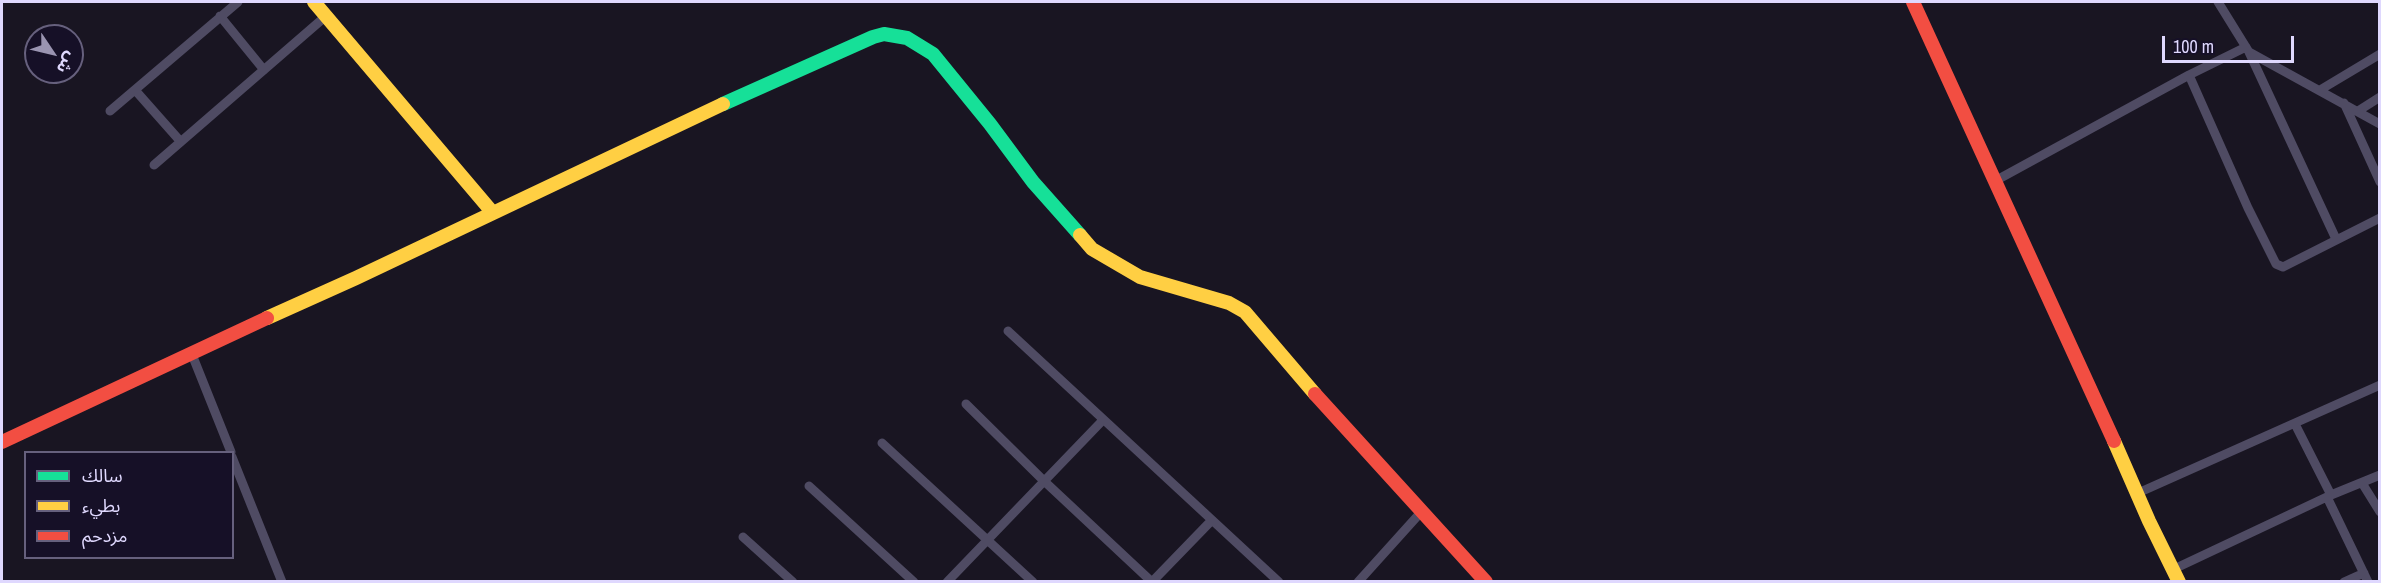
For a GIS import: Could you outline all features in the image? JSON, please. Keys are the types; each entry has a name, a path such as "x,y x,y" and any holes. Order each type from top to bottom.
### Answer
{"street":[{"path":"110,111 238,2"},
{"path":"314,2 493,213"},
{"path":"1913,2 2149,521 2177,575 2329,496 2379,475"},
{"path":"2218,2 2248,49 2336,239"},
{"path":"220,16 264,70"},
{"path":"154,165 326,16"},
{"path":"2,442 493,213 682,122 884,34 907,38 933,54 990,124 1033,182 1092,249 1140,277 1240,308 1486,582"},
{"path":"1995,181 2189,75 2248,49"},
{"path":"2248,49 2379,124"},
{"path":"2320,90 2379,54"},
{"path":"2189,75 2248,208 2276,264 2283,267 2379,218"},
{"path":"135,90 181,142"},
{"path":"2358,111 2379,97"},
{"path":"2344,103 2379,182"},
{"path":"1008,330 1279,582"},
{"path":"191,352 230,451"},
{"path":"2138,493 2379,385"},
{"path":"966,404 1152,582 1212,520"},
{"path":"947,582 1103,420"},
{"path":"2295,424 2366,577 2344,582"},
{"path":"882,443 1034,582"},
{"path":"234,460 282,582"},
{"path":"2362,483 2379,512"},
{"path":"809,486 914,582"},
{"path":"1358,582 1422,511"},
{"path":"743,537 793,582"}],"traffic: fast":[{"path":"723,104 873,37 884,34 907,38 933,54 990,124 1033,182 1080,235"}],"traffic: slow":[{"path":"314,2 493,213"},
{"path":"267,318 723,104"},
{"path":"1080,235 1092,249 1140,277 1229,303 1245,312 1315,394"},
{"path":"2114,441 2179,582"}],"traffic: jam":[{"path":"1913,2 2114,441"},
{"path":"2,442 267,318"},
{"path":"1315,394 1486,582"}]}
